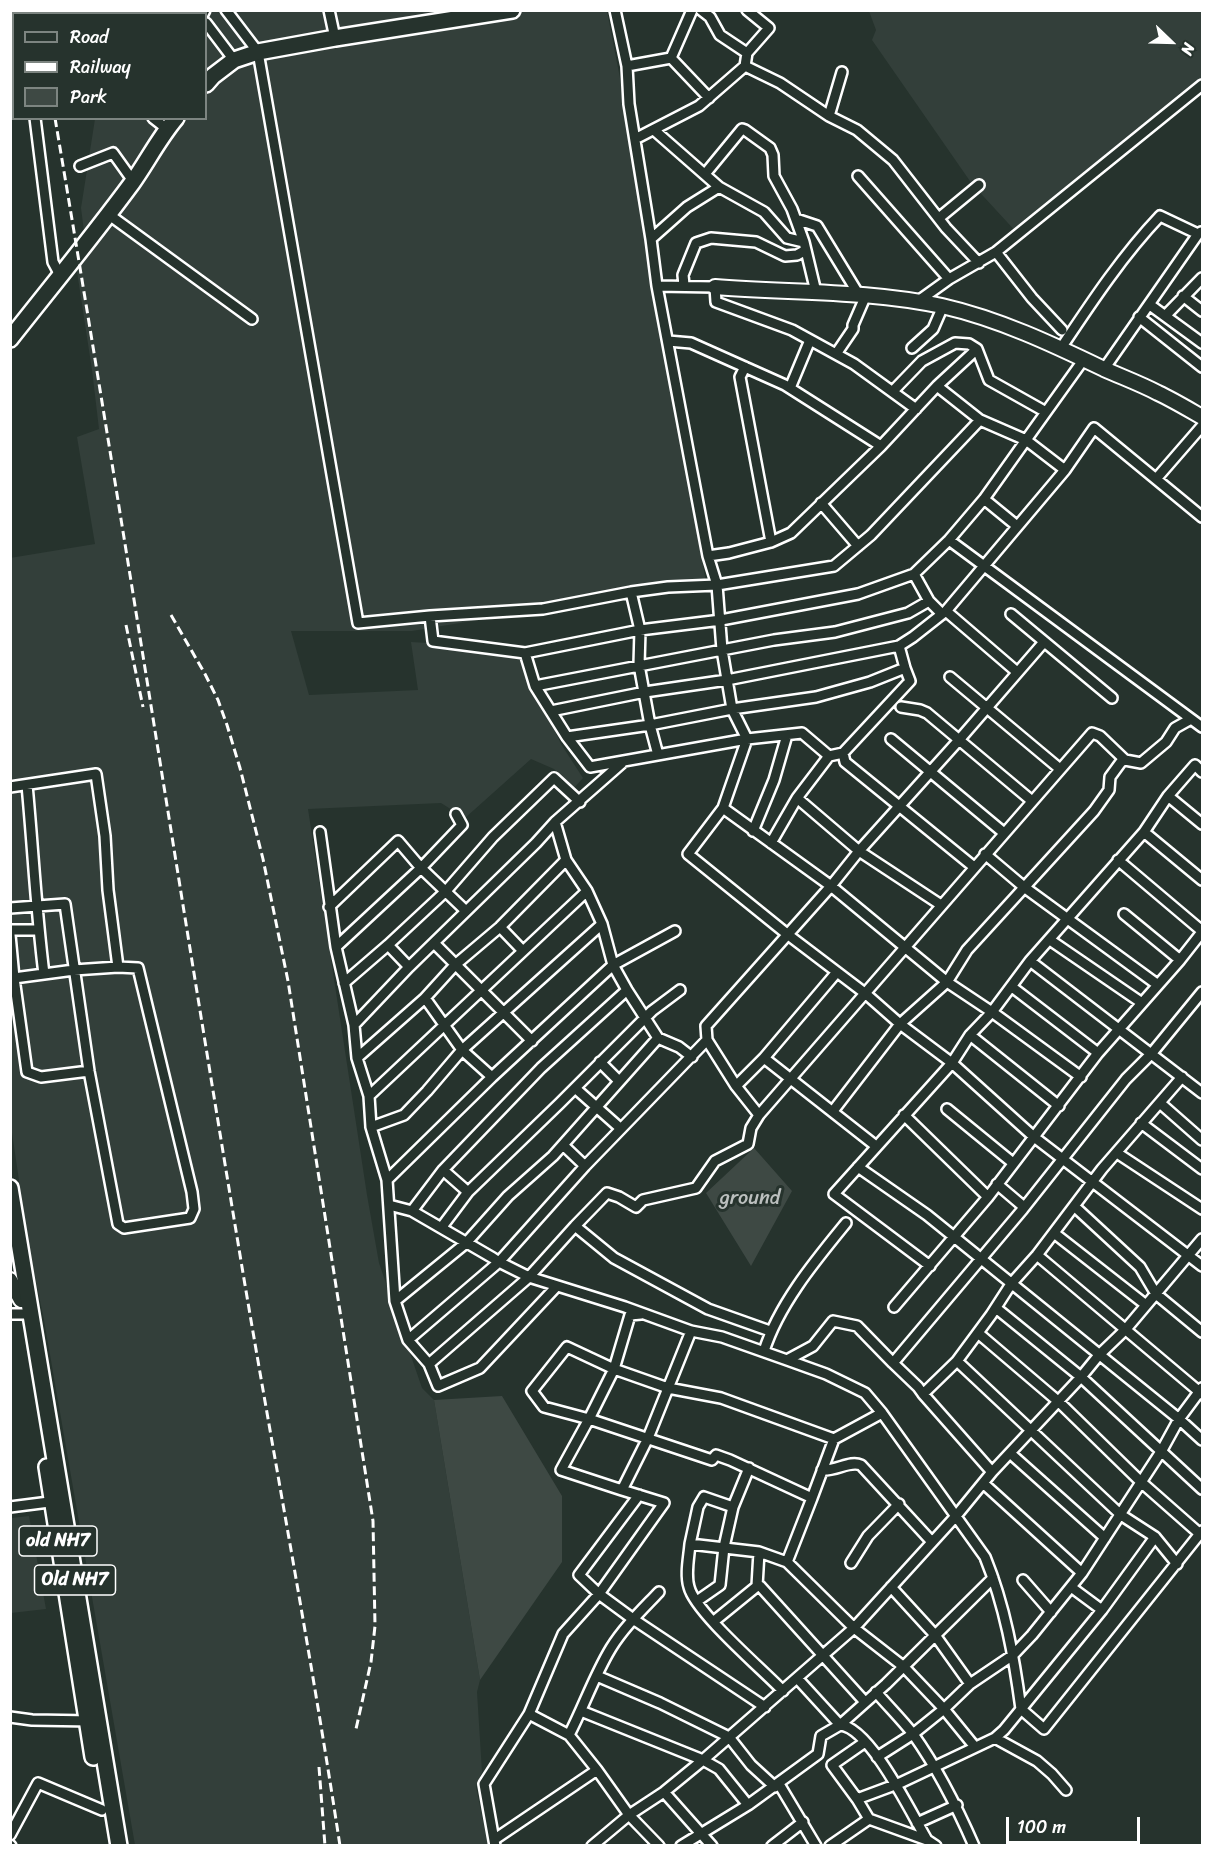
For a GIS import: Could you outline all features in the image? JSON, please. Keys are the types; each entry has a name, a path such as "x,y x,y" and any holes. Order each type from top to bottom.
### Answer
{"main road":[{"path":"208,76 234,60 258,52 512,10"},
{"path":"10,339 133,181 171,124"},
{"name":"Old NH7","path":"10,1188 22,1310 57,1501"},
{"path":"10,1237 22,1310"},
{"name":"old NH7","path":"57,1501 93,1721 102,1810 109,1845"},
{"path":"93,1721 119,1845"}],"street":[{"path":"226,10 258,52 358,623 543,609 631,592 668,587 717,585 834,566 871,535 980,420"},
{"path":"329,10 335,38"},
{"path":"615,10 627,66 629,104 657,286 708,556 717,585 722,650 732,709 747,739 723,808 688,854 866,994 900,1024 952,1062 1034,1137 1203,1266"},
{"path":"671,58 692,10"},
{"path":"701,10 710,17 720,34 747,53"},
{"path":"635,139 699,106 745,66 747,53 769,28 747,10"},
{"path":"207,24 234,60"},
{"path":"627,66 671,58"},
{"path":"671,58 709,98"},
{"path":"745,66 780,83 830,116 857,130 893,160 946,228 979,263"},
{"path":"830,116 842,72"},
{"path":"916,302 949,279 996,252 1203,85"},
{"path":"35,120 52,262 60,275"},
{"path":"654,130 719,187 764,212 787,238 805,246"},
{"path":"705,174 740,130 745,130 770,148 773,155 774,176 796,219 816,292"},
{"path":"80,166 113,153 133,181"},
{"path":"858,176 949,279"},
{"path":"939,218 979,185"},
{"path":"651,239 687,207 719,187"},
{"path":"108,214 252,319"},
{"path":"1060,348 1100,290 1160,216 1200,233 1104,369"},
{"path":"796,219 817,226 862,295 853,329 836,354"},
{"path":"684,285 683,275 696,243 711,238 756,242 785,256 797,255 805,246"},
{"path":"996,252 1032,298 1062,330"},
{"path":"1165,316 1203,278"},
{"path":"657,286 684,285 862,295 943,306 1000,323 1060,348 1157,392 1203,417"},
{"path":"715,287 716,302 792,330 836,354 893,391 916,409"},
{"path":"1183,296 1203,311"},
{"path":"1150,305 1203,343"},
{"path":"912,348 933,329 943,306"},
{"path":"1139,317 1203,368"},
{"path":"790,388 810,340"},
{"path":"669,341 691,343 790,388 881,446"},
{"path":"893,391 922,361 955,344 969,344 977,349 989,380 1046,412"},
{"path":"708,556 771,542 790,533 881,446 937,386 977,349"},
{"path":"430,616 433,640 525,653 640,630 721,620 858,594 914,574 949,540 984,499 1084,359"},
{"path":"745,367 740,377 771,542"},
{"path":"937,386 980,420 1026,440 1065,470"},
{"path":"1156,479 1203,426"},
{"path":"551,711 645,692 727,680 899,646 944,612 1065,470 1094,428 1203,517"},
{"path":"984,499 1017,526"},
{"path":"821,503 858,546"},
{"path":"949,540 1198,721"},
{"path":"914,574 929,601 1017,672"},
{"path":"631,592 640,630 639,665 658,755"},
{"path":"535,686 774,640 835,632 908,613 929,601"},
{"path":"1011,614 1112,698"},
{"path":"759,1115 736,1086 707,1040 706,1026 1044,642"},
{"path":"771,843 797,798 830,756 843,753 910,681 899,646"},
{"path":"525,653 535,686 567,737 590,767 747,739 802,733 830,756"},
{"path":"567,737 816,697 870,682 905,668"},
{"path":"950,677 1060,769"},
{"path":"901,707 924,711 1032,801"},
{"path":"429,1364 530,1277 607,1193 636,1207 643,1200 698,1187 715,1161 748,1144 751,1128 759,1115 1092,733 1100,736 1125,760 1142,763 1166,742 1175,728 1198,721"},
{"path":"753,831 774,780 787,735"},
{"path":"891,739 1004,833"},
{"path":"843,753 845,762 974,867"},
{"path":"833,1111 900,1024 947,982 968,950 1094,811 1109,790 1110,777 1125,760"},
{"path":"354,1024 555,822 624,761"},
{"path":"930,1266 834,1194 952,1062 970,1035 992,1012 1030,961 1144,831 1168,796 1195,765 1203,772"},
{"path":"10,787 96,774 105,836 108,890 118,967"},
{"path":"344,983 446,891 494,837 554,778 580,802"},
{"path":"27,785 38,930 44,974"},
{"path":"1168,796 1203,824"},
{"path":"797,798 859,851 940,905"},
{"path":"723,808 831,886 947,982 1081,1077"},
{"path":"336,947 421,868 462,825 456,814"},
{"path":"555,822 566,860 587,891 602,924 613,965 627,990 658,1038 679,1047 692,1057"},
{"path":"1144,831 1203,880"},
{"path":"320,832 329,907 354,1024 357,1058 369,1096 371,1126 387,1180 395,1301 408,1340 429,1364 438,1386 480,1368 557,1286"},
{"path":"329,907 398,840 421,868 466,911"},
{"path":"985,854 1024,887 1158,985"},
{"path":"357,1058 500,927 566,860"},
{"path":"894,1307 987,1197 1098,1053 1202,933 1118,860"},
{"path":"369,1096 587,891"},
{"path":"10,908 65,904 74,970 89,1071 118,1224 124,1228 190,1218 194,1209 192,1192 139,971 135,967 118,967 74,970 14,978"},
{"path":"1124,914 1180,960"},
{"path":"371,1126 404,1115 462,1050 602,924"},
{"path":"500,927 523,951"},
{"path":"38,930 10,933 27,1072 41,1077 89,1071"},
{"path":"387,1180 492,1077 613,965 675,931"},
{"path":"1050,940 1142,1003"},
{"path":"434,943 532,1041"},
{"path":"388,945 409,967"},
{"path":"1030,961 1203,1093"},
{"path":"736,1086 764,1058 837,972"},
{"path":"1012,987 1098,1053"},
{"path":"412,1211 443,1170 541,1068 627,990"},
{"path":"441,1228 468,1192 645,1017 680,990"},
{"path":"893,1363 1024,1207 1126,1079 1152,1053 1203,992"},
{"path":"425,998 462,1050 492,1077"},
{"path":"970,1035 1059,1106"},
{"path":"395,1301 466,1243 508,1196 563,1145 658,1038"},
{"path":"408,1340 499,1262 620,1128 707,1040"},
{"path":"764,1058 876,1146"},
{"path":"600,1062 619,1081"},
{"path":"923,1394 957,1361 1011,1284 1037,1255 1116,1153 1182,1077"},
{"path":"575,1088 620,1128"},
{"path":"1160,1103 1203,1140"},
{"path":"947,1109 1013,1163"},
{"path":"904,1115 987,1197"},
{"path":"1142,1123 1203,1169"},
{"path":"563,1145 585,1166"},
{"path":"1116,1153 1203,1209"},
{"path":"858,1167 927,1215 1203,1440"},
{"path":"443,1170 468,1192"},
{"path":"997,1184 1024,1207"},
{"path":"389,1205 412,1211 499,1262 530,1277 691,1331 722,1337 764,1351 826,1374 866,1393 985,1557 1005,1618 1021,1709 1044,1729 1201,1533 1141,1482 1059,1401 978,1333"},
{"path":"1074,1206 1140,1267 1156,1294 1203,1332"},
{"path":"764,1351 770,1330 811,1267 846,1223"},
{"path":"575,1226 614,1258 698,1304 770,1330"},
{"path":"1054,1233 1146,1305"},
{"path":"594,1845 629,1815 664,1792 703,1760 854,1628 956,1516 992,1472 1011,1454 1099,1355 1126,1329 1203,1239"},
{"path":"877,1756 913,1734 970,1684 1013,1655 1082,1573 1162,1450 1179,1419 1202,1391 1037,1255"},
{"path":"10,1280 22,1310"},
{"path":"996,1308 1081,1377 1203,1489"},
{"path":"597,1770 495,1842 484,1784 529,1714 563,1634 599,1594 664,1503 561,1470 590,1419 614,1369 630,1315 644,1314"},
{"path":"787,1360 813,1346 832,1321 857,1326 918,1387 992,1472"},
{"path":"622,1490 648,1438 691,1331"},
{"path":"812,1498 716,1455 711,1460 590,1419 544,1407 532,1391 567,1347 614,1369 668,1388 721,1398 834,1439"},
{"path":"957,1361 1121,1515 1155,1538 1177,1564"},
{"path":"787,1562 834,1439 882,1413"},
{"path":"1011,1454 1105,1538"},
{"path":"822,1470 833,1470 853,1463 861,1465 932,1542"},
{"path":"697,1601 720,1585 724,1547 733,1507 748,1468"},
{"path":"983,1484 1082,1573"},
{"path":"639,1495 579,1575 599,1594 633,1619 765,1707"},
{"path":"733,1507 704,1497 698,1507 690,1544 689,1589 713,1622 783,1690"},
{"path":"10,1508 57,1501"},
{"path":"851,1563 868,1536 899,1504"},
{"path":"857,1799 896,1785 995,1738 1102,1610 1155,1538"},
{"path":"690,1544 759,1552 787,1562 854,1628 904,1666 975,1747"},
{"path":"713,1622 758,1586 759,1552"},
{"path":"681,1845 748,1805 818,1754 821,1736 840,1725 876,1692 993,1578"},
{"path":"1023,1580 1051,1612"},
{"path":"758,1586 865,1702"},
{"path":"891,1587 935,1635 970,1684"},
{"path":"1071,1587 1102,1610"},
{"path":"569,1735 612,1648 633,1619 659,1592"},
{"path":"597,1676 660,1703 729,1737 751,1765 777,1785 816,1845"},
{"path":"797,1678 840,1725 848,1726 866,1742 907,1802 916,1823 932,1843"},
{"path":"876,1692 913,1734 934,1766 957,1805 974,1845"},
{"path":"581,1711 703,1760 718,1769 748,1805"},
{"path":"529,1714 569,1735 629,1815 659,1845"},
{"path":"10,1717 32,1720 93,1721"},
{"path":"995,1738 1037,1761 1066,1790"},
{"path":"866,1742 832,1765 869,1819 932,1843"},
{"path":"10,1835 38,1783 102,1810"},
{"path":"664,1792 712,1845"},
{"path":"916,1823 957,1805"},
{"path":"830,1845 869,1819"},
{"path":"772,1845 784,1842 803,1822"}],"shaded area":[{"path":"607,11 641,187 650,274 706,582 412,631 291,631 309,695 418,690 411,642 513,648 526,669 561,744 583,778 574,788 554,769 531,759 465,818 441,803 308,809 379,1263 422,1388 434,1400 480,1680 477,1692 482,1772 476,1787 488,1845 135,1845 44,1320 29,1248 11,1126 10,558 95,544 77,437 99,429 76,265 87,255 81,208 95,120 207,120 207,12 84,12"},
{"path":"869,11 1202,11 1202,85 1019,235 972,184 872,40 876,30"},
{"path":"29,1516 46,1609 11,1613 11,1518"}],"green space":[{"name":"ground","path":"754,1148 792,1191 751,1266 706,1193"},
{"path":"502,1396 562,1496 562,1562 480,1680 434,1400"}],"railway":[{"path":"55,120 243,1273 340,1846"},
{"path":"171,615 205,674 227,725 263,859 288,981 373,1521 375,1626 371,1662 356,1729"},
{"path":"126,625 143,707"},
{"path":"319,1767 325,1846"}]}
